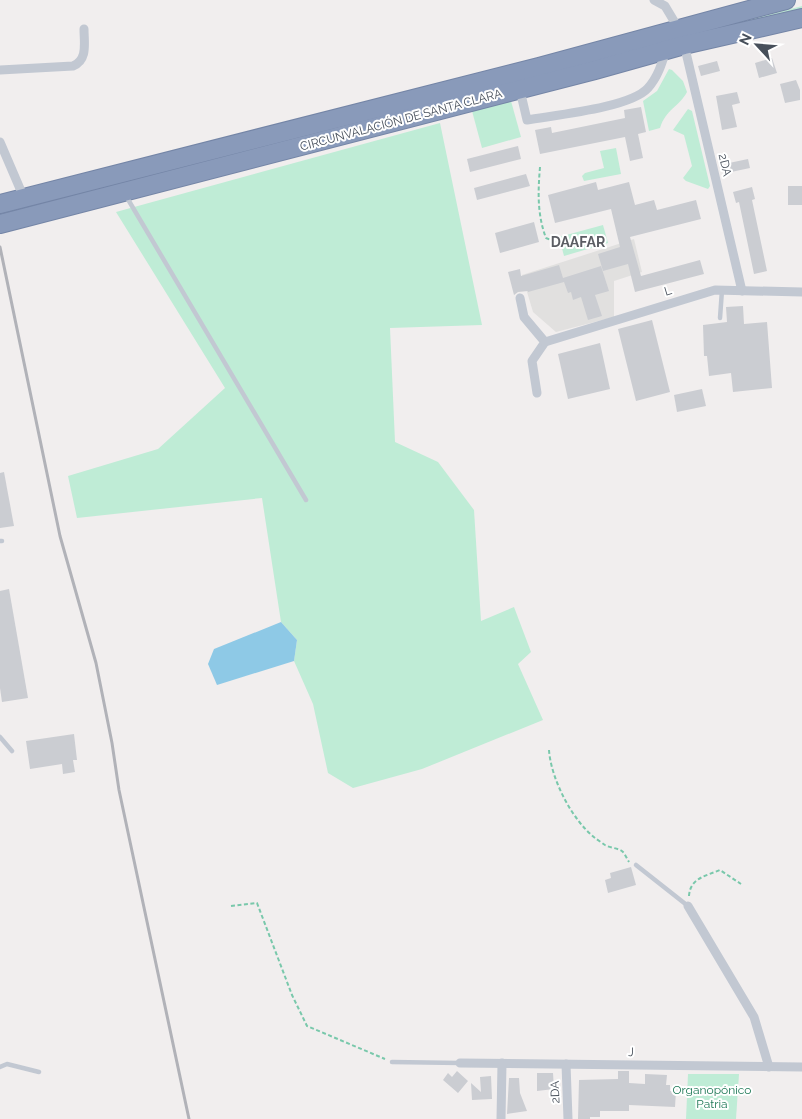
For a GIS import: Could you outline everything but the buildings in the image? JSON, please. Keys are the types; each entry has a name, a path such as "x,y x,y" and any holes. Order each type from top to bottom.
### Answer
{"highway":[{"name":"CIRCUNVALACIÓN DE SANTA CLARA","path":"0,204 539,67 786,0"},
{"name":"CIRCUNVALACIÓN DE SANTA CLARA","path":"0,224 520,90 684,45 802,18"},
{"path":"92,181 86,190 88,197 94,200"}],"street":[{"name":"2DA","path":"654,0 665,6 679,28 742,291"},
{"path":"0,70 73,66 78,64 84,57 84,29"},
{"path":"520,90 526,120 615,104 633,99 647,89 657,75 666,50"},
{"path":"0,142 24,198"},
{"name":"L","path":"545,342 715,290 802,292"},
{"path":"520,298 524,317 545,342 532,361 537,393"},
{"path":"688,906 754,1017 769,1067"},
{"name":"J","path":"460,1063 802,1066"},
{"path":"501,1119 502,1063"},
{"name":"2DA","path":"566,1064 568,1119"}],"lane":[{"path":"124,192 306,500"},
{"path":"720,318 722,290"},
{"path":"0,737 12,750"},
{"path":"636,865 688,906"},
{"path":"392,1062 460,1063"},
{"path":"0,1066 7,1064 39,1072"}],"path":[{"path":"540,167 537,194 541,226 546,238 560,244"},
{"path":"549,750 550,765 566,800 578,819 593,836 605,845 623,852 629,862 636,865"},
{"path":"688,906 689,889 694,882 720,870 741,884"},
{"path":"230,906 257,903 292,995 307,1026 392,1062"}],"shaded area":[{"path":"634,239 642,272 614,281 614,317 556,332 533,312 522,275"}],"green space":[{"path":"802,6 802,10 703,32"},
{"path":"669,69 683,81 687,92 666,116 660,128 649,131 643,101 657,91"},
{"path":"511,101 521,137 482,148 472,111"},
{"path":"688,109 692,111 710,186 708,189 686,181 683,178 692,166 684,135 673,130"},
{"path":"440,123 482,325 390,328 395,442 438,462 474,510 481,621 514,607 531,652 518,664 543,720 422,769 353,788 328,773 313,704 294,661 297,640 281,622 262,498 77,518 68,476 158,449 225,388 116,212"},
{"path":"616,148 621,174 584,181 582,176 585,173 604,168 600,151"},
{"path":"603,225 608,243 564,256 559,237"},
{"name":"Organopónico Patria","path":"688,1074 739,1074 736,1119 686,1119"}],"water":[{"path":"281,622 297,640 294,661 217,685 208,664 214,649"}],"railway":[{"path":"0,247 60,536 96,663 119,790 189,1119"}],"district":[{"name":"DAAFAR","path":"578,242"}]}
